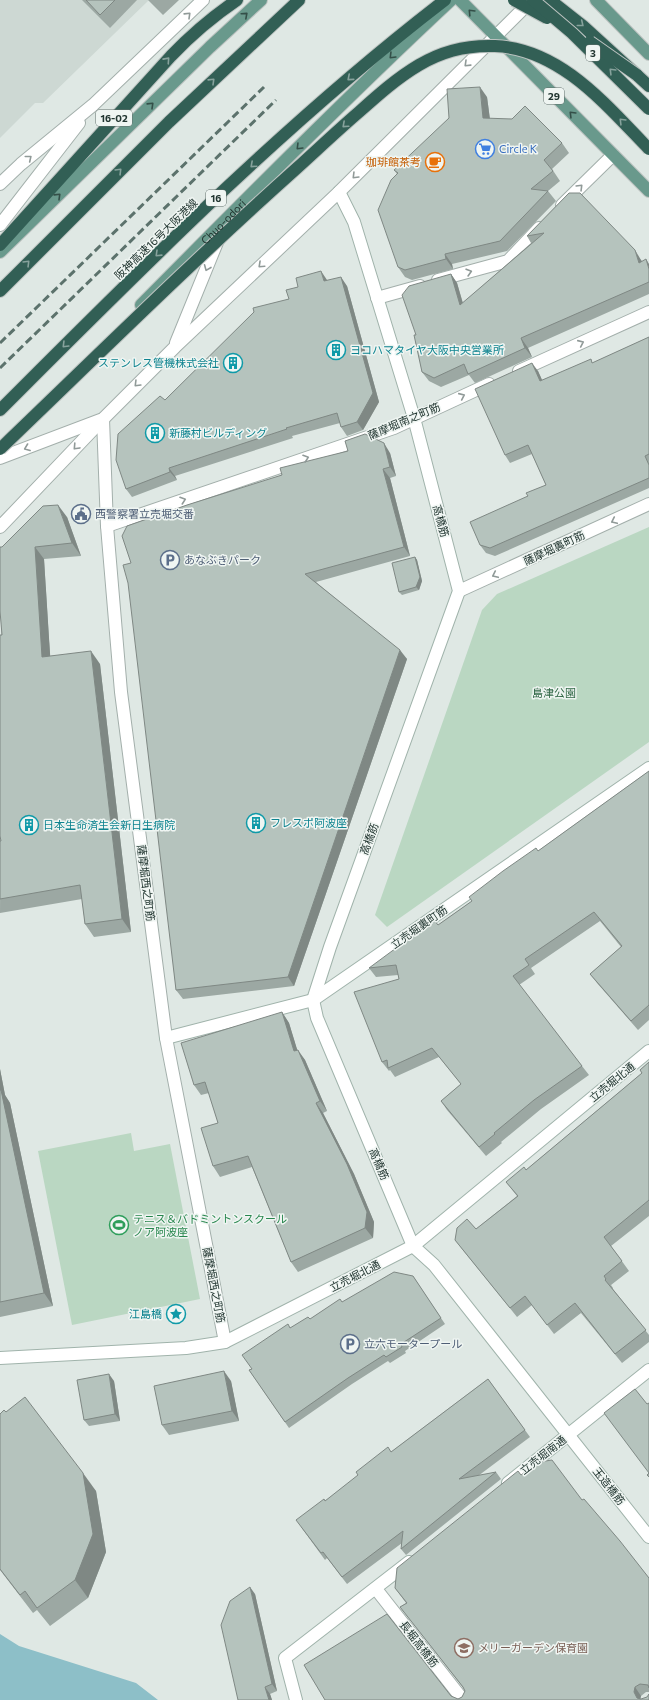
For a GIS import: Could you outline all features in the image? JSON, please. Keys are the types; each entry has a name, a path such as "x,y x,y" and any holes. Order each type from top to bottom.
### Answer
{"highway":[{"name":"16-02","path":"0,245 171,56 199,28 237,0"},
{"path":"0,291 169,122 299,0"},
{"name":"阪神高速16号大阪港線","path":"0,410 80,330 243,174 383,49 445,0"},
{"path":"514,0 585,38 638,75 649,86"},
{"name":"3","path":"533,0 572,33 649,109"},
{"name":"3","path":"550,0 583,26 638,75"},
{"path":"0,449 266,195 402,75 421,64 445,53 474,46 497,46 522,50 544,58 564,69 586,86 649,148"}],"main road":[{"path":"0,252 210,47 261,0"},
{"name":"Chuo-odori","path":"0,449 227,218 451,0"},
{"name":"29","path":"460,0 649,191"},
{"path":"596,0 649,54"}],"street":[{"path":"0,184 21,164 93,106 203,0"},
{"path":"0,527 103,419 175,347 339,192 533,0"},
{"path":"0,225 93,106"},
{"path":"377,298 508,260 613,155"},
{"name":"高橋筋","path":"339,192 354,222 414,418 459,591 332,941 313,1000 319,1023 413,1246 434,1265 568,1435"},
{"path":"175,347 227,218"},
{"name":"薩摩堀南之町筋","path":"107,526 394,428 649,312"},
{"path":"0,458 103,419"},
{"name":"薩摩堀西之町筋","path":"103,419 107,526 121,692 166,1038 225,1342"},
{"name":"薩摩堀裏町筋","path":"459,591 649,504"},
{"name":"立売堀裏町筋","path":"166,1038 313,1000 649,768"},
{"name":"立売堀北通","path":"0,1358 186,1348 225,1342 413,1246 649,1052"},
{"name":"立売堀南通","path":"499,1490 649,1370"},
{"name":"玉造橋筋","path":"568,1435 649,1537"},
{"path":"296,1700 285,1658 376,1589 419,1554"},
{"name":"長堀高橋筋","path":"376,1589 463,1700"}],"shaded area":[{"path":"0,0 149,0 43,103 35,103 0,138"}],"green space":[{"name":"島津公園","path":"649,527 649,742 387,927 375,915 482,610 497,594"},
{"name":"テニス＆バドミントンスクール ノア阿波座","path":"131,1133 134,1151 170,1144 200,1299 72,1325 38,1151"}],"water":[{"path":"0,1634 19,1646 136,1683 158,1700 0,1700"}],"building":[{"path":"86,0 115,0 100,15"},
{"path":"480,87 483,118 512,119 525,106 562,143 544,160 553,171 531,189 548,191 500,241 445,254 446,259 405,270 398,267 378,210 391,180 398,173 394,170 449,118 447,89"},
{"path":"569,193 580,193 635,250 639,263 646,259 649,269 649,282 521,338 525,348 468,374 464,364 434,378 422,372 414,335 416,335 402,295 409,286 451,274 460,305 544,233 527,236"},
{"path":"321,271 324,281 341,277 373,393 357,422 341,427 337,413 286,428 287,429 169,468 170,472 126,489 116,460 118,434 160,396 165,400 254,312 253,308 289,299 286,290 298,287 296,278"},
{"path":"649,337 649,454 645,456 649,465 649,478 490,548 480,545 470,522 528,496 526,493 546,485 528,445 505,455 475,389 532,363 540,381 591,359 592,363"},
{"name":"フレスポ阿波座","path":"365,434 384,443 390,467 383,469 404,547 305,574 400,650 288,977 176,990 128,583 123,565 131,563 122,536 127,526 282,475 280,468 348,451 345,441"},
{"path":"58,505 72,543 35,547 42,657 91,651 122,919 85,924 80,885 0,899 0,635 2,635 0,611 0,547 2,547 43,506"},
{"path":"415,557 420,577 416,587 399,592 392,563"},
{"path":"649,771 649,1005 631,1021 590,974 622,946 594,912 525,959 529,965 513,976 582,1066 534,1100 479,1147 441,1101 461,1084 432,1048 388,1068 387,1060 382,1062 354,992 399,979 396,965 369,968 434,920 438,925 472,901 469,897 503,871 536,848 538,851"},
{"path":"282,1012 294,1051 298,1050 320,1101 316,1103 347,1164 367,1212 365,1228 291,1262 248,1156 213,1166 201,1128 218,1123 205,1082 194,1085 181,1043"},
{"path":"649,1062 649,1200 604,1237 622,1261 604,1276 606,1279 605,1280 646,1330 615,1354 575,1303 547,1325 525,1296 510,1308 455,1240 457,1228 467,1219 476,1229 518,1196 506,1182 524,1167 526,1170 617,1094 642,1073 640,1070"},
{"path":"0,1090 44,1293 0,1302"},
{"path":"394,1272 413,1276 441,1318 401,1344 402,1347 386,1357 384,1355 348,1378 285,1422 249,1370 252,1369 242,1355 288,1324 290,1328 308,1317 310,1319 340,1299 342,1302"},
{"path":"224,1371 232,1411 162,1425 154,1386"},
{"path":"109,1374 115,1414 84,1420 77,1380"},
{"path":"488,1379 525,1430 459,1479 496,1472 401,1549 403,1531 342,1577 323,1552 321,1553 296,1520 324,1499 325,1501 358,1475 356,1472 388,1447 391,1452"},
{"path":"635,1389 647,1404 649,1403 649,1473 604,1413"},
{"path":"25,1397 83,1473 93,1534 75,1580 37,1608 25,1591 20,1595 0,1569 0,1414 4,1410 6,1412"},
{"path":"552,1460 582,1500 584,1499 649,1578 649,1688 648,1685 640,1684 635,1687 634,1692 637,1698 641,1699 647,1697 649,1694 649,1700 325,1700 304,1665 387,1614 451,1696 458,1699 462,1697 465,1691 463,1687 400,1607 407,1603 395,1588 397,1568 518,1471 521,1475 539,1462"},
{"path":"250,1587 272,1684 265,1687 269,1700 238,1700 221,1625 230,1601"}],"railway":[{"path":"0,343 264,87"},
{"path":"0,368 276,100"}],"place":[{"name":"Circle K","path":"485,149"},
{"name":"珈琲館茶考","path":"435,162"},
{"name":"ヨコハマタイヤ大阪中央営業所","path":"336,350"},
{"name":"ステンレス管機株式会社","path":"233,363"},
{"name":"新藤村ビルディング","path":"155,433"},
{"name":"西警察署立売堀交番","path":"81,514"},
{"name":"あなぶきパーク","path":"170,560"},
{"name":"フレスポ阿波座","path":"256,823"},
{"name":"日本生命済生会新日生病院","path":"29,825"},
{"name":"テニス＆バドミントンスクール ノア阿波座","path":"119,1225"},
{"name":"江島橋","path":"176,1314"},
{"name":"立六モータープール","path":"350,1344"},
{"name":"メリーガーデン保育園","path":"464,1648"}]}
